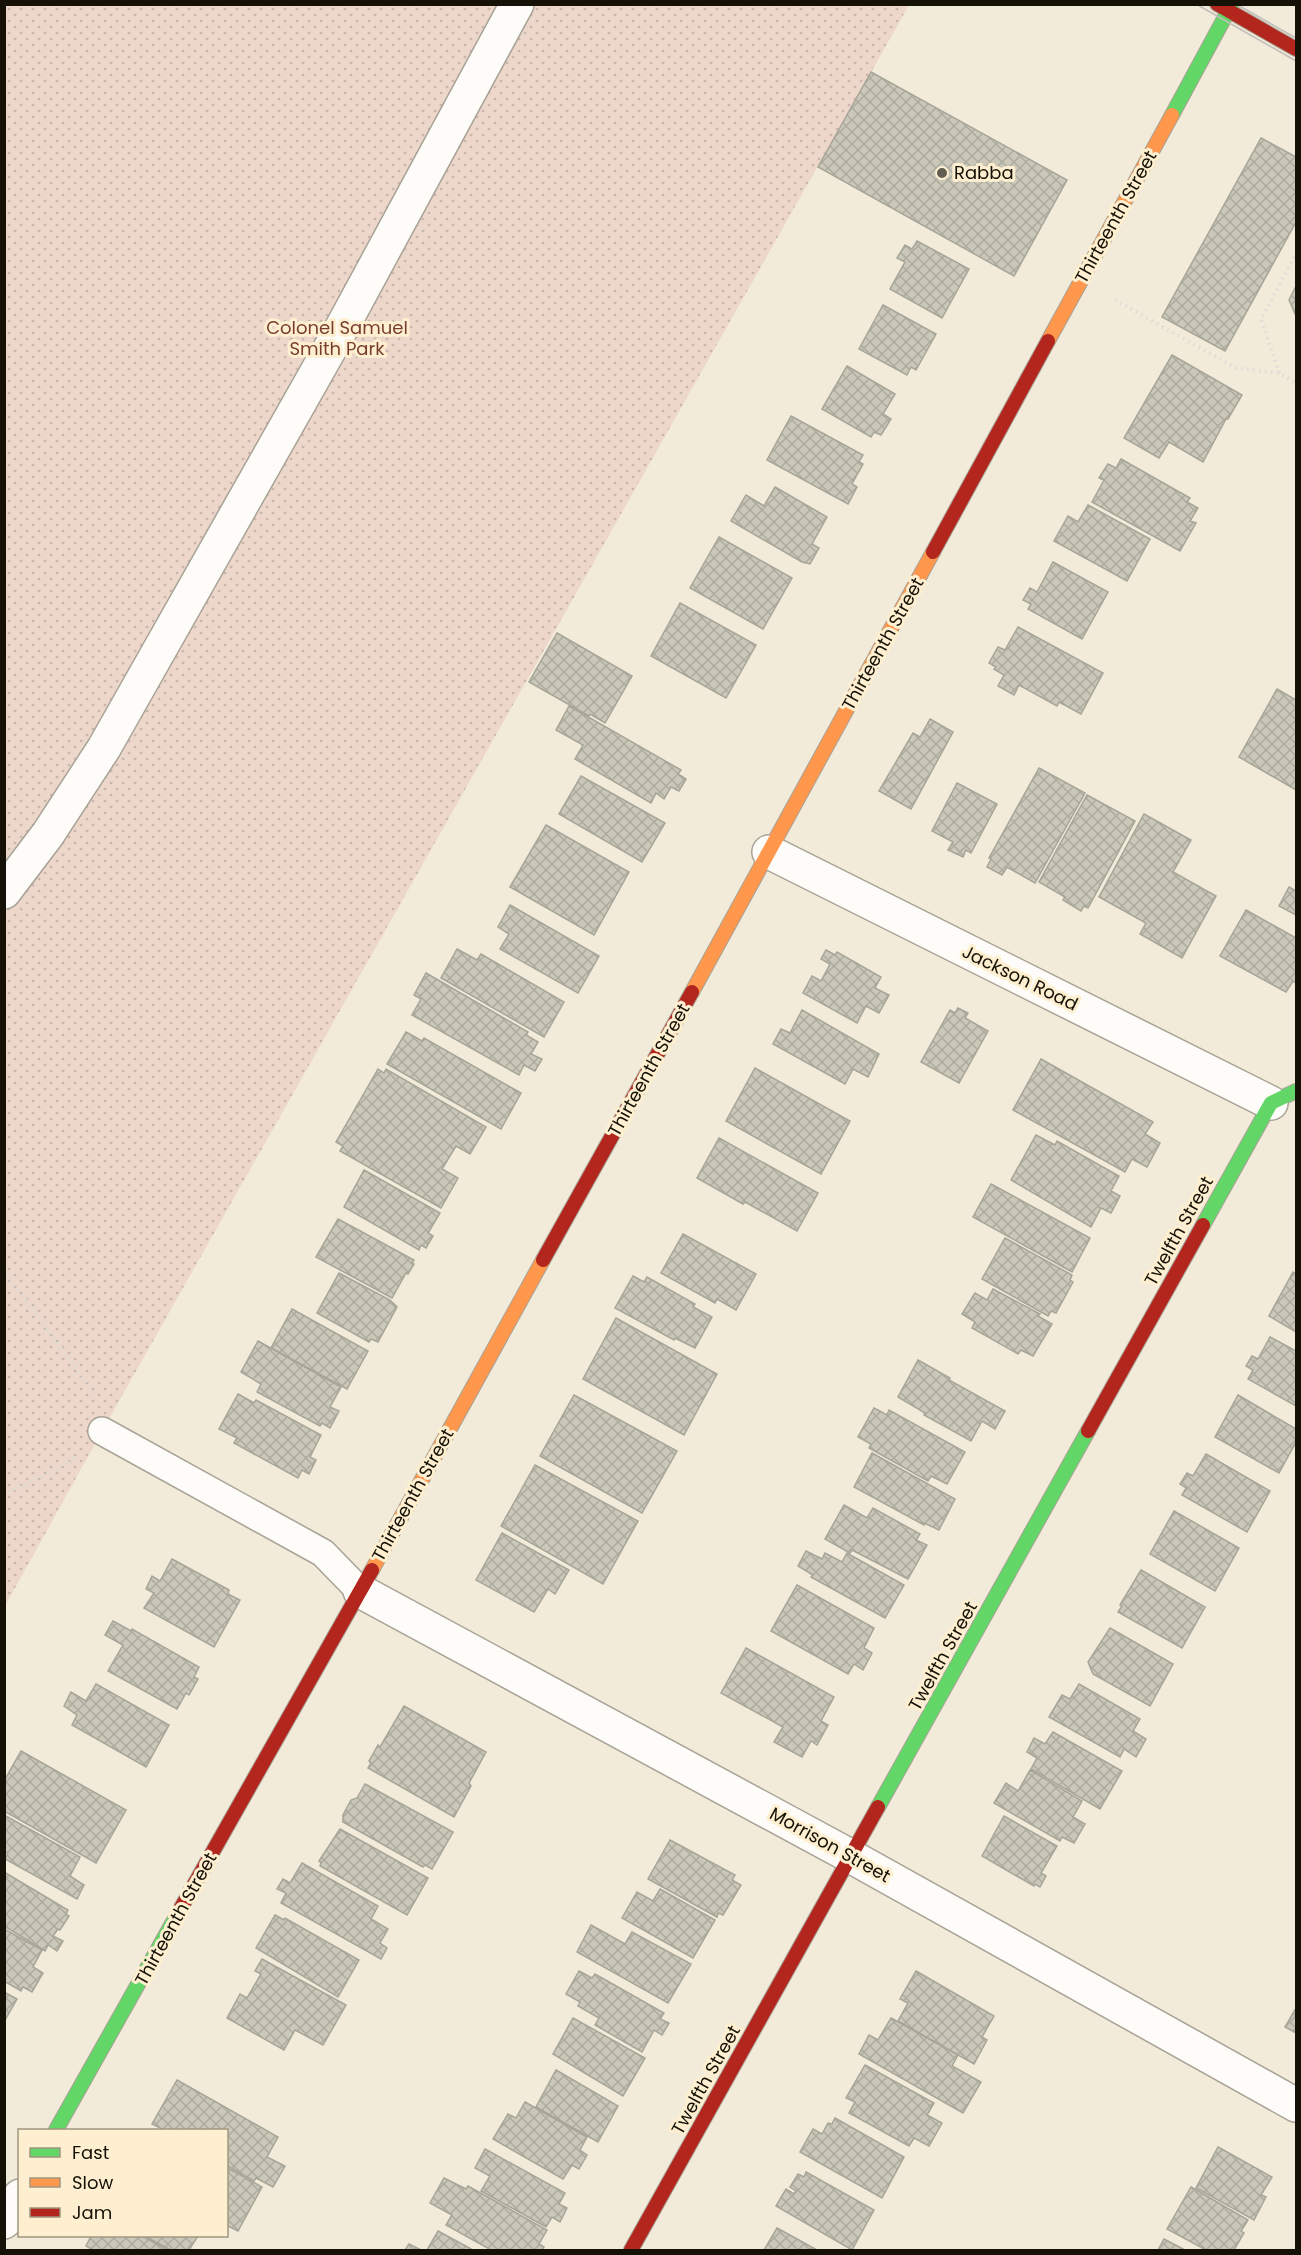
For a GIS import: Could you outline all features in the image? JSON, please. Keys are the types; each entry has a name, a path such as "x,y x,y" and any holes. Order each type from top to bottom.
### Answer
{"street":[{"path":"4,892 48,834 110,737 340,332 517,4"},
{"path":"1226,7 1296,49"},
{"name":"Thirteenth Street","path":"57,2129 360,1591 769,852 1081,281 1226,7"},
{"name":"Jackson Road","path":"769,852 1284,1097"},
{"name":"Twelfth Street","path":"631,2250 1284,1097"},
{"name":"Morrison Street","path":"360,1591 852,1857 1296,2105"},
{"path":"4,2222 18,2199"}],"lane":[{"path":"102,1431 323,1553 360,1591"}],"path":[{"path":"1279,373 1261,319 1296,254"},
{"path":"1081,281 1236,368 1279,373 1296,383"},
{"path":"4,1270 35,1315 62,1346 97,1399 102,1431 84,1451 62,1467 4,1495"}],"green space":[{"name":"Colonel Samuel Smith Park","path":"5,5 909,5 5,1606"}],"building":[{"name":"Rabba","path":"871,72 1067,180 1014,276 818,167"},
{"path":"1261,138 1296,157 1296,222 1225,351 1162,317"},
{"path":"917,241 969,269 942,318 890,289 905,262 897,258 905,245 912,249"},
{"path":"1296,286 1296,316 1289,300"},
{"path":"883,305 936,334 916,370 911,367 907,375 859,349"},
{"path":"1172,355 1242,395 1203,462 1169,442 1159,458 1124,438"},
{"path":"847,366 895,394 883,414 891,419 881,435 874,432 871,437 822,409"},
{"path":"791,416 863,455 859,462 863,464 852,484 857,487 848,504 767,460"},
{"path":"1121,459 1190,498 1187,502 1198,508 1190,521 1196,523 1180,551 1092,502 1104,480 1099,478 1108,464 1116,468"},
{"path":"775,487 827,517 812,544 819,548 810,564 802,562 731,521 746,495 764,506"},
{"path":"1088,505 1150,539 1127,581 1054,541 1068,516 1078,522"},
{"path":"719,537 792,578 763,629 690,588"},
{"path":"1053,562 1108,592 1082,639 1028,609 1031,604 1023,600 1030,588 1037,592"},
{"path":"680,603 756,645 726,698 651,656"},
{"path":"1018,627 1103,673 1081,714 1059,702 1057,706 1019,685 1014,695 998,686 1004,675 989,663 998,647 1005,650"},
{"path":"557,633 632,676 605,723 529,682"},
{"path":"1277,689 1296,700 1296,790 1239,757"},
{"path":"569,706 681,770 678,774 686,779 679,791 671,787 664,799 656,793 651,803 575,759 583,745 556,730"},
{"path":"930,719 953,732 911,809 879,791 913,733 920,737"},
{"path":"1039,768 1085,793 1035,883 1007,867 1002,875 987,867 991,859 989,858"},
{"path":"581,776 665,823 642,862 559,814"},
{"path":"957,783 997,804 971,853 966,850 963,857 948,850 953,842 932,831"},
{"path":"1087,795 1135,821 1088,908 1084,906 1081,911 1063,900 1065,897 1039,882"},
{"path":"1144,814 1191,840 1173,872 1216,896 1182,958 1140,934 1146,923 1099,897"},
{"path":"546,825 629,872 594,935 510,887"},
{"path":"1289,887 1296,891 1296,915 1279,906"},
{"path":"510,905 599,956 578,993 500,949 509,934 498,927"},
{"path":"1246,910 1296,938 1296,983 1293,981 1286,992 1220,956"},
{"path":"457,949 477,960 481,954 564,1002 544,1037 441,978"},
{"path":"826,950 835,955 837,952 881,977 875,988 889,995 879,1013 866,1006 857,1023 803,993 812,976 821,981 830,964 821,959"},
{"path":"426,973 528,1032 526,1035 538,1042 531,1054 542,1059 535,1071 524,1065 519,1075 412,1015 421,999 414,995"},
{"path":"958,1008 968,1013 965,1018 988,1031 959,1083 921,1062 950,1010 955,1013"},
{"path":"802,1010 879,1054 868,1077 853,1069 845,1084 773,1044 781,1029 790,1033"},
{"path":"406,1032 422,1041 424,1038 521,1093 501,1129 387,1064"},
{"path":"1041,1059 1153,1122 1145,1134 1160,1143 1147,1167 1132,1159 1125,1172 1013,1110"},
{"path":"755,1068 850,1121 821,1174 726,1121"},
{"path":"378,1069 384,1073 386,1069 486,1127 470,1154 456,1146 442,1169 458,1178 441,1208 340,1151 343,1146 336,1142"},
{"path":"1036,1135 1055,1145 1057,1141 1119,1176 1111,1191 1120,1196 1111,1213 1101,1208 1091,1227 1011,1180"},
{"path":"719,1138 818,1193 797,1231 697,1178"},
{"path":"364,1170 440,1213 428,1233 433,1236 426,1248 421,1245 419,1250 344,1207"},
{"path":"991,1184 1090,1238 1072,1272 973,1217"},
{"path":"338,1219 414,1260 412,1263 414,1264 408,1274 406,1273 392,1298 316,1257"},
{"path":"683,1234 756,1274 736,1310 717,1299 715,1303 661,1273"},
{"path":"1005,1238 1072,1275 1070,1280 1073,1282 1056,1313 1051,1311 1048,1316 982,1279"},
{"path":"1293,1272 1296,1274 1296,1332 1269,1316"},
{"path":"339,1273 390,1300 397,1307 378,1342 371,1339 369,1342 317,1313"},
{"path":"633,1276 644,1282 647,1277 695,1304 693,1307 712,1317 695,1348 675,1338 674,1340 615,1308"},
{"path":"993,1289 1040,1314 1038,1316 1052,1324 1033,1356 1021,1350 1018,1354 972,1328 975,1322 962,1314 975,1293 987,1300"},
{"path":"292,1309 368,1351 347,1389 271,1348"},
{"path":"616,1318 717,1374 684,1435 583,1379"},
{"path":"1270,1337 1296,1351 1296,1406 1248,1379 1253,1370 1246,1366 1252,1356 1258,1359"},
{"path":"258,1341 341,1387 330,1407 339,1411 330,1428 322,1423 320,1426 257,1392 261,1384 241,1372"},
{"path":"918,1360 1005,1411 995,1429 982,1421 971,1441 924,1415 925,1413 898,1397"},
{"path":"238,1394 254,1403 256,1400 321,1435 310,1457 316,1460 309,1474 302,1470 298,1478 234,1443 237,1438 219,1429"},
{"path":"574,1395 677,1451 642,1513 540,1456"},
{"path":"1238,1395 1296,1429 1296,1442 1279,1473 1215,1437"},
{"path":"874,1408 887,1415 889,1410 965,1452 947,1484 931,1476 928,1481 869,1448 871,1444 858,1437"},
{"path":"872,1453 955,1499 939,1530 924,1523 924,1525 854,1487"},
{"path":"1206,1454 1270,1491 1247,1532 1182,1495 1186,1488 1180,1484 1187,1473 1193,1476"},
{"path":"535,1465 638,1521 603,1584 501,1526"},
{"path":"844,1505 867,1518 873,1508 920,1534 916,1540 927,1545 908,1579 852,1550 850,1553 825,1539"},
{"path":"1174,1511 1239,1548 1215,1591 1150,1554"},
{"path":"502,1533 569,1570 555,1594 548,1589 534,1612 476,1580"},
{"path":"806,1551 822,1559 825,1553 842,1562 847,1553 904,1585 885,1618 811,1577 813,1575 798,1566"},
{"path":"172,1559 229,1590 228,1594 240,1600 214,1647 144,1608 154,1593 146,1589 152,1576 160,1581"},
{"path":"1141,1570 1205,1607 1182,1648 1118,1612"},
{"path":"797,1585 874,1628 864,1648 872,1653 863,1670 854,1664 848,1674 771,1631"},
{"path":"113,1621 131,1631 132,1629 199,1667 194,1677 198,1679 189,1695 186,1693 177,1709 108,1671 123,1645 105,1635"},
{"path":"1110,1628 1173,1664 1150,1706 1093,1674 1088,1662"},
{"path":"746,1648 834,1697 821,1721 828,1725 817,1745 811,1741 802,1757 774,1742 783,1727 721,1693"},
{"path":"96,1684 169,1725 146,1767 72,1725 77,1715 64,1706 71,1692 86,1701"},
{"path":"1079,1684 1140,1719 1133,1731 1146,1739 1136,1757 1124,1749 1120,1757 1049,1717 1062,1695 1070,1699"},
{"path":"404,1706 486,1752 454,1817 368,1768 371,1763 369,1761 378,1745 380,1747"},
{"path":"1053,1732 1122,1771 1100,1809 1031,1769 1037,1758 1027,1752 1034,1738 1045,1744"},
{"path":"21,1751 126,1810 96,1863 4,1811 4,1781"},
{"path":"1030,1770 1082,1801 1073,1817 1085,1824 1074,1843 1062,1837 1060,1841 994,1803 1006,1783 1018,1791"},
{"path":"365,1784 453,1832 432,1869 425,1865 423,1867 343,1822 343,1815 351,1800 357,1798"},
{"path":"4,1815 80,1857 70,1876 84,1885 77,1899 5,1859 8,1853 4,1851"},
{"path":"1004,1816 1057,1846 1041,1873 1046,1876 1040,1887 1035,1884 1034,1886 982,1856"},
{"path":"340,1829 428,1878 407,1915 320,1866 319,1861"},
{"path":"670,1840 735,1875 732,1880 741,1885 723,1915 718,1913 717,1917 648,1879"},
{"path":"302,1863 378,1906 371,1919 388,1929 380,1943 387,1948 381,1959 281,1903 286,1893 277,1889 283,1879 290,1883"},
{"path":"4,1872 68,1910 66,1914 69,1916 53,1936 63,1941 57,1951 48,1945 45,1951 4,1926"},
{"path":"660,1889 715,1920 693,1958 622,1918 637,1892 653,1901"},
{"path":"275,1915 284,1920 285,1918 359,1960 338,1997 256,1948"},
{"path":"591,1925 625,1944 632,1932 691,1964 668,2003 577,1952"},
{"path":"4,1929 42,1950 33,1967 43,1973 32,1992 23,1987 21,1991 4,1981"},
{"path":"262,1959 346,2005 323,2045 295,2030 284,2050 227,2018 240,1994 247,1998 261,1974 255,1971"},
{"path":"579,1971 592,1978 595,1974 664,2013 660,2019 669,2023 662,2035 654,2030 642,2052 595,2025 599,2018 578,2006 580,2002 566,1994"},
{"path":"916,1971 994,2016 982,2037 987,2040 974,2064 898,2021 908,2003 900,1999"},
{"path":"4,1992 17,1999 4,2022"},
{"path":"1296,2008 1296,2033 1285,2027"},
{"path":"573,2018 645,2058 623,2096 553,2054"},
{"path":"891,2018 958,2055 952,2066 981,2082 963,2113 859,2054 869,2035 878,2040"},
{"path":"865,2065 934,2103 927,2115 942,2123 929,2146 914,2138 909,2146 849,2113 855,2102 846,2098"},
{"path":"556,2070 618,2106 598,2142 536,2107"},
{"path":"177,2080 278,2137 267,2157 285,2166 273,2187 256,2178 254,2181 228,2166 228,2129 162,2129 152,2124"},
{"path":"525,2102 587,2137 580,2150 587,2155 579,2169 572,2165 563,2179 493,2139 508,2114 516,2118"},
{"path":"835,2118 904,2157 882,2198 800,2152 813,2129 822,2134 828,2123 832,2124"},
{"path":"1218,2147 1272,2177 1261,2195 1266,2197 1254,2220 1196,2188"},
{"path":"485,2149 565,2193 559,2204 567,2208 560,2222 552,2217 546,2227 481,2191 490,2176 475,2168"},
{"path":"228,2168 262,2187 238,2231 228,2226"},
{"path":"806,2172 874,2210 852,2250 776,2206 786,2189 794,2194 796,2191 790,2187 798,2174 804,2177"},
{"path":"444,2178 466,2189 468,2186 547,2230 539,2244 544,2247 542,2250 491,2250 446,2225 452,2215 430,2203"},
{"path":"1191,2187 1248,2220 1241,2231 1244,2233 1234,2250 1206,2250 1167,2229"},
{"path":"777,2228 817,2250 764,2250"},
{"path":"438,2231 473,2250 427,2250"},
{"path":"90,2237 144,2237 168,2250 93,2250 86,2246"},
{"path":"146,2237 197,2237 189,2250 171,2250"},
{"path":"1164,2239 1185,2250 1158,2250"},
{"path":"409,2244 421,2250 405,2250"}],"tram line":[{"path":"1196,4 1296,61"},
{"path":"1236,4 1296,38"}],"traffic: fast":[{"path":"1172,115 1232,4"},
{"path":"1203,1225 1271,1103 1296,1091"},
{"path":"878,1807 1088,1431"},
{"path":"57,2129 177,1915"}],"traffic: slow":[{"path":"1048,341 1172,115"},
{"path":"692,992 933,552"},
{"path":"372,1570 543,1260"}],"traffic: jam":[{"path":"1217,4 1296,49"},
{"path":"933,552 1048,341"},
{"path":"543,1260 692,992"},
{"path":"1088,1431 1203,1225"},
{"path":"177,1915 372,1570"},
{"path":"631,2250 878,1807"}],"place":[{"name":"Rabba","path":"942,173"}]}
